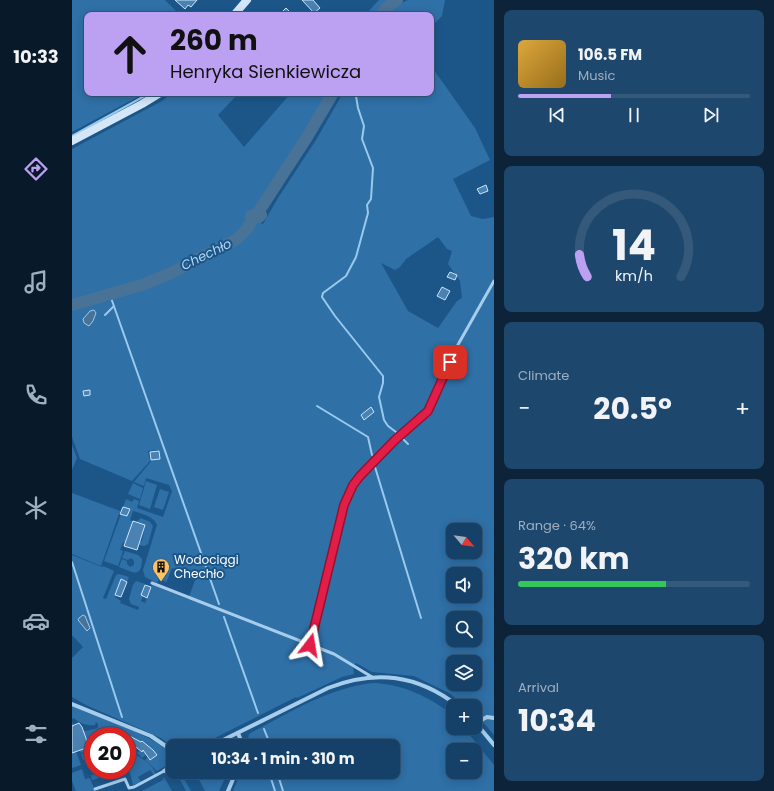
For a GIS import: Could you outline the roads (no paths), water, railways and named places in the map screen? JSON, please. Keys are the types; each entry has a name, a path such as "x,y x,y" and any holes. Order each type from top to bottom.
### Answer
{"street":[{"path":"237,12 247,0"},
{"path":"72,141 155,96"},
{"path":"226,739 344,681 372,677 404,680 433,689 448,699"},
{"path":"72,704 150,736 166,746"},
{"path":"482,719 487,717 494,718"},
{"path":"482,730 494,745"},
{"path":"238,733 240,739"},
{"path":"228,791 233,779"}],"lane":[{"path":"310,645 344,505 353,485 395,440 428,411 455,350 494,281"},
{"path":"152,583 334,654 372,677"},
{"path":"95,789 125,780 130,788 134,787 164,771"}],"waterway":[{"name":"Chechło","path":"383,12 387,7 397,0"},
{"path":"72,136 145,96"},
{"name":"Chechło","path":"72,305 145,284 171,273 237,239 246,230 253,219 251,216 255,215 259,217 261,215 259,211 307,137 331,96"},
{"path":"356,96 364,126 362,139 373,168 371,199 367,205 368,213 356,257 346,276 323,293 322,297 335,316 383,376 383,383 379,397 384,420 388,426 396,432"},
{"path":"110,295 219,604"},
{"path":"105,315 114,306"},
{"path":"317,406 368,437 372,455"},
{"path":"402,438 408,444"},
{"path":"375,467 421,618"},
{"path":"72,562 122,717"},
{"path":"224,617 258,713"},
{"path":"264,729 268,739"},
{"path":"271,779 275,791"},
{"path":"279,779 283,791"}],"place":[{"name":"Wodociągi Chechło","path":"161,582"}]}
